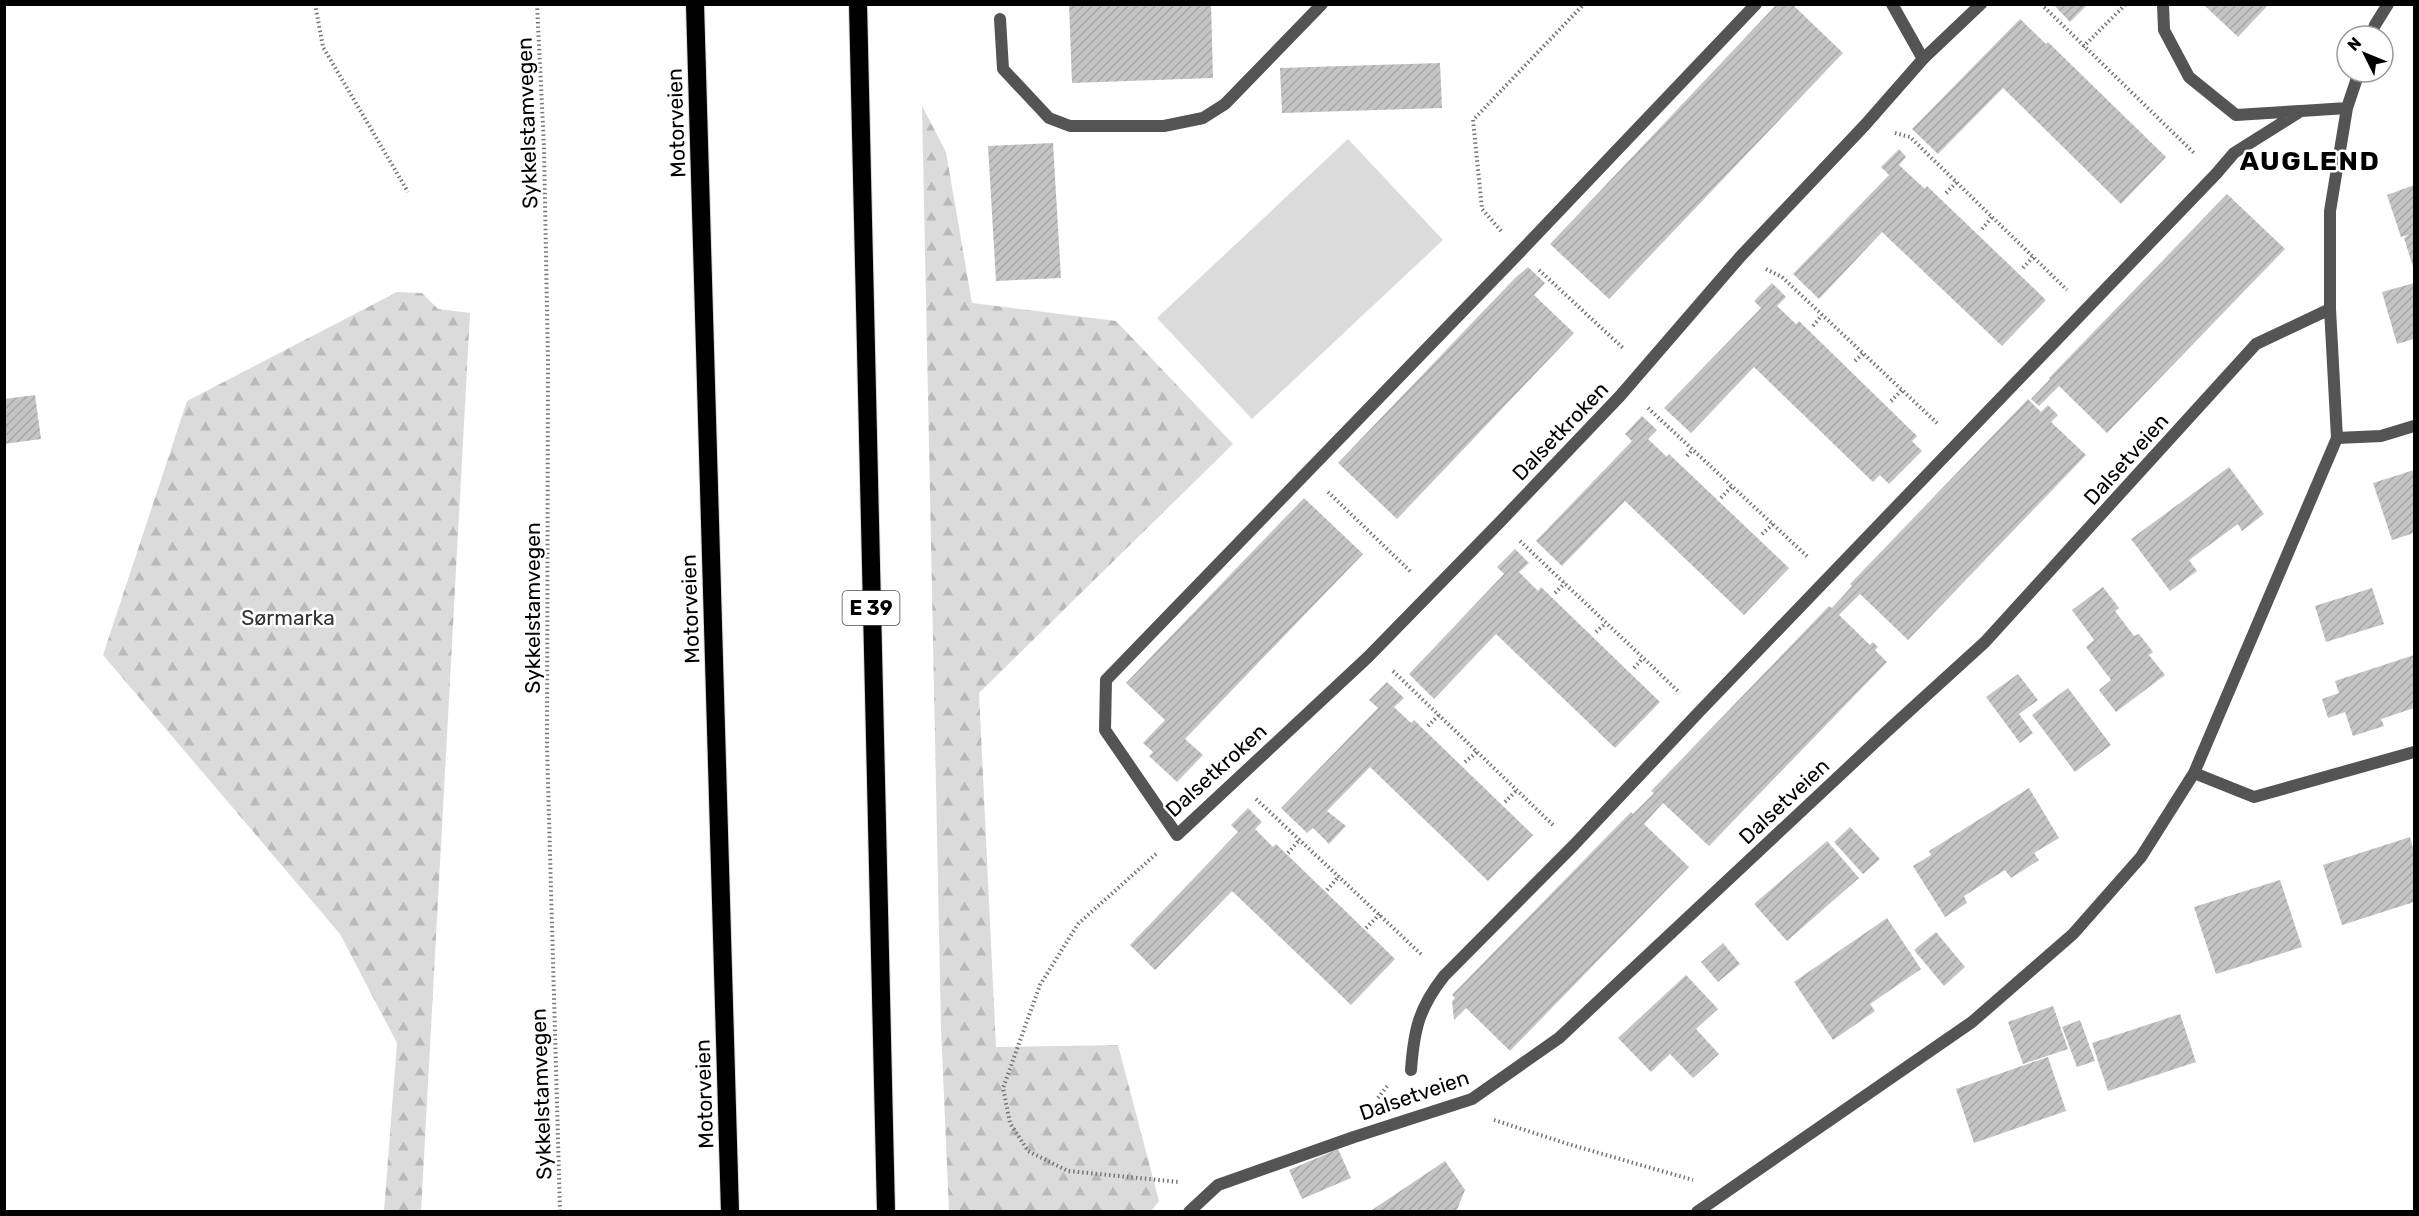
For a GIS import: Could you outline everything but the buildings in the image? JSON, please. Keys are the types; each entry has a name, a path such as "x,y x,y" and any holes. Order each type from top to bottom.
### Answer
{"highway":[{"name":"Motorveien","path":"695,4 730,1212"},
{"name":"E 39","path":"858,4 886,1212"}],"street":[{"path":"1000,19 1003,69 1049,118 1070,126 1164,126 1203,118 1224,104 1322,4"},
{"name":"Dalsetkroken","path":"1756,4 1106,680 1105,730 1177,835 1368,657 1596,422 1740,256 1865,125 1923,59 1981,4"},
{"path":"1892,4 1923,59"},
{"path":"2163,4 2164,30 2188,77 2236,115 2347,108"},
{"path":"2376,24 2388,4"},
{"path":"1697,1212 1972,1022 2073,934 2141,857 2194,773 2337,438 2330,309 2330,211 2347,108 2355,84"},
{"path":"1411,1070 1414,1034 1428,996 1444,976 1574,845 2234,153 2301,111"},
{"name":"Dalsetveien","path":"1189,1212 1218,1185 1363,1134 1472,1100 1559,1038 1885,733 1986,642 2256,344 2330,309"},
{"path":"2337,438 2381,436 2415,426"},
{"path":"2194,773 2254,797 2415,752"}],"path":[{"path":"315,4 323,47 408,192"},
{"name":"Sykkelstamvegen","path":"537,4 544,147 548,350 547,746 560,1212"},
{"path":"1584,4 1473,120 1482,209 1520,252 1645,368"},
{"path":"2041,4 2216,174"},
{"path":"2083,47 2126,4"},
{"path":"1910,136 2086,309"},
{"path":"1946,193 1957,182"},
{"path":"1982,229 1992,217"},
{"path":"2023,268 2034,257"},
{"path":"1782,277 1958,443"},
{"path":"1813,326 1822,315"},
{"path":"1855,361 1863,354"},
{"path":"1892,401 1902,390"},
{"path":"1649,408 1830,577"},
{"path":"1687,456 1693,449"},
{"path":"1306,471 1431,592"},
{"path":"1721,498 1732,486"},
{"path":"1762,534 1773,524"},
{"path":"1518,538 1699,712"},
{"path":"1555,593 1565,583"},
{"path":"1596,632 1606,623"},
{"path":"1634,668 1643,658"},
{"path":"1392,670 1574,845"},
{"path":"1428,726 1439,715"},
{"path":"1465,762 1477,752"},
{"path":"1505,802 1517,790"},
{"path":"1260,802 1444,976"},
{"path":"1177,835 1078,924 1040,985 1003,1088 1010,1123 1028,1151 1068,1171 1218,1185"},
{"path":"1287,853 1300,839"},
{"path":"1327,890 1339,876"},
{"path":"1366,928 1380,914"},
{"path":"1472,1100 1486,1118 1728,1190"}],"green space":[{"path":"922,106 946,152 972,303 1116,321 1233,444 979,693 996,1047 1118,1045 1159,1201 1151,1211 949,1211 941,1029"},
{"path":"1348,139 1443,240 1252,419 1157,318"},
{"name":"Sørmarka","path":"397,292 422,293 438,309 470,313 421,1212 384,1211 397,1043 340,934 103,655 187,401"}],"district":[{"name":"AUGLEND","path":"2310,161"}]}
